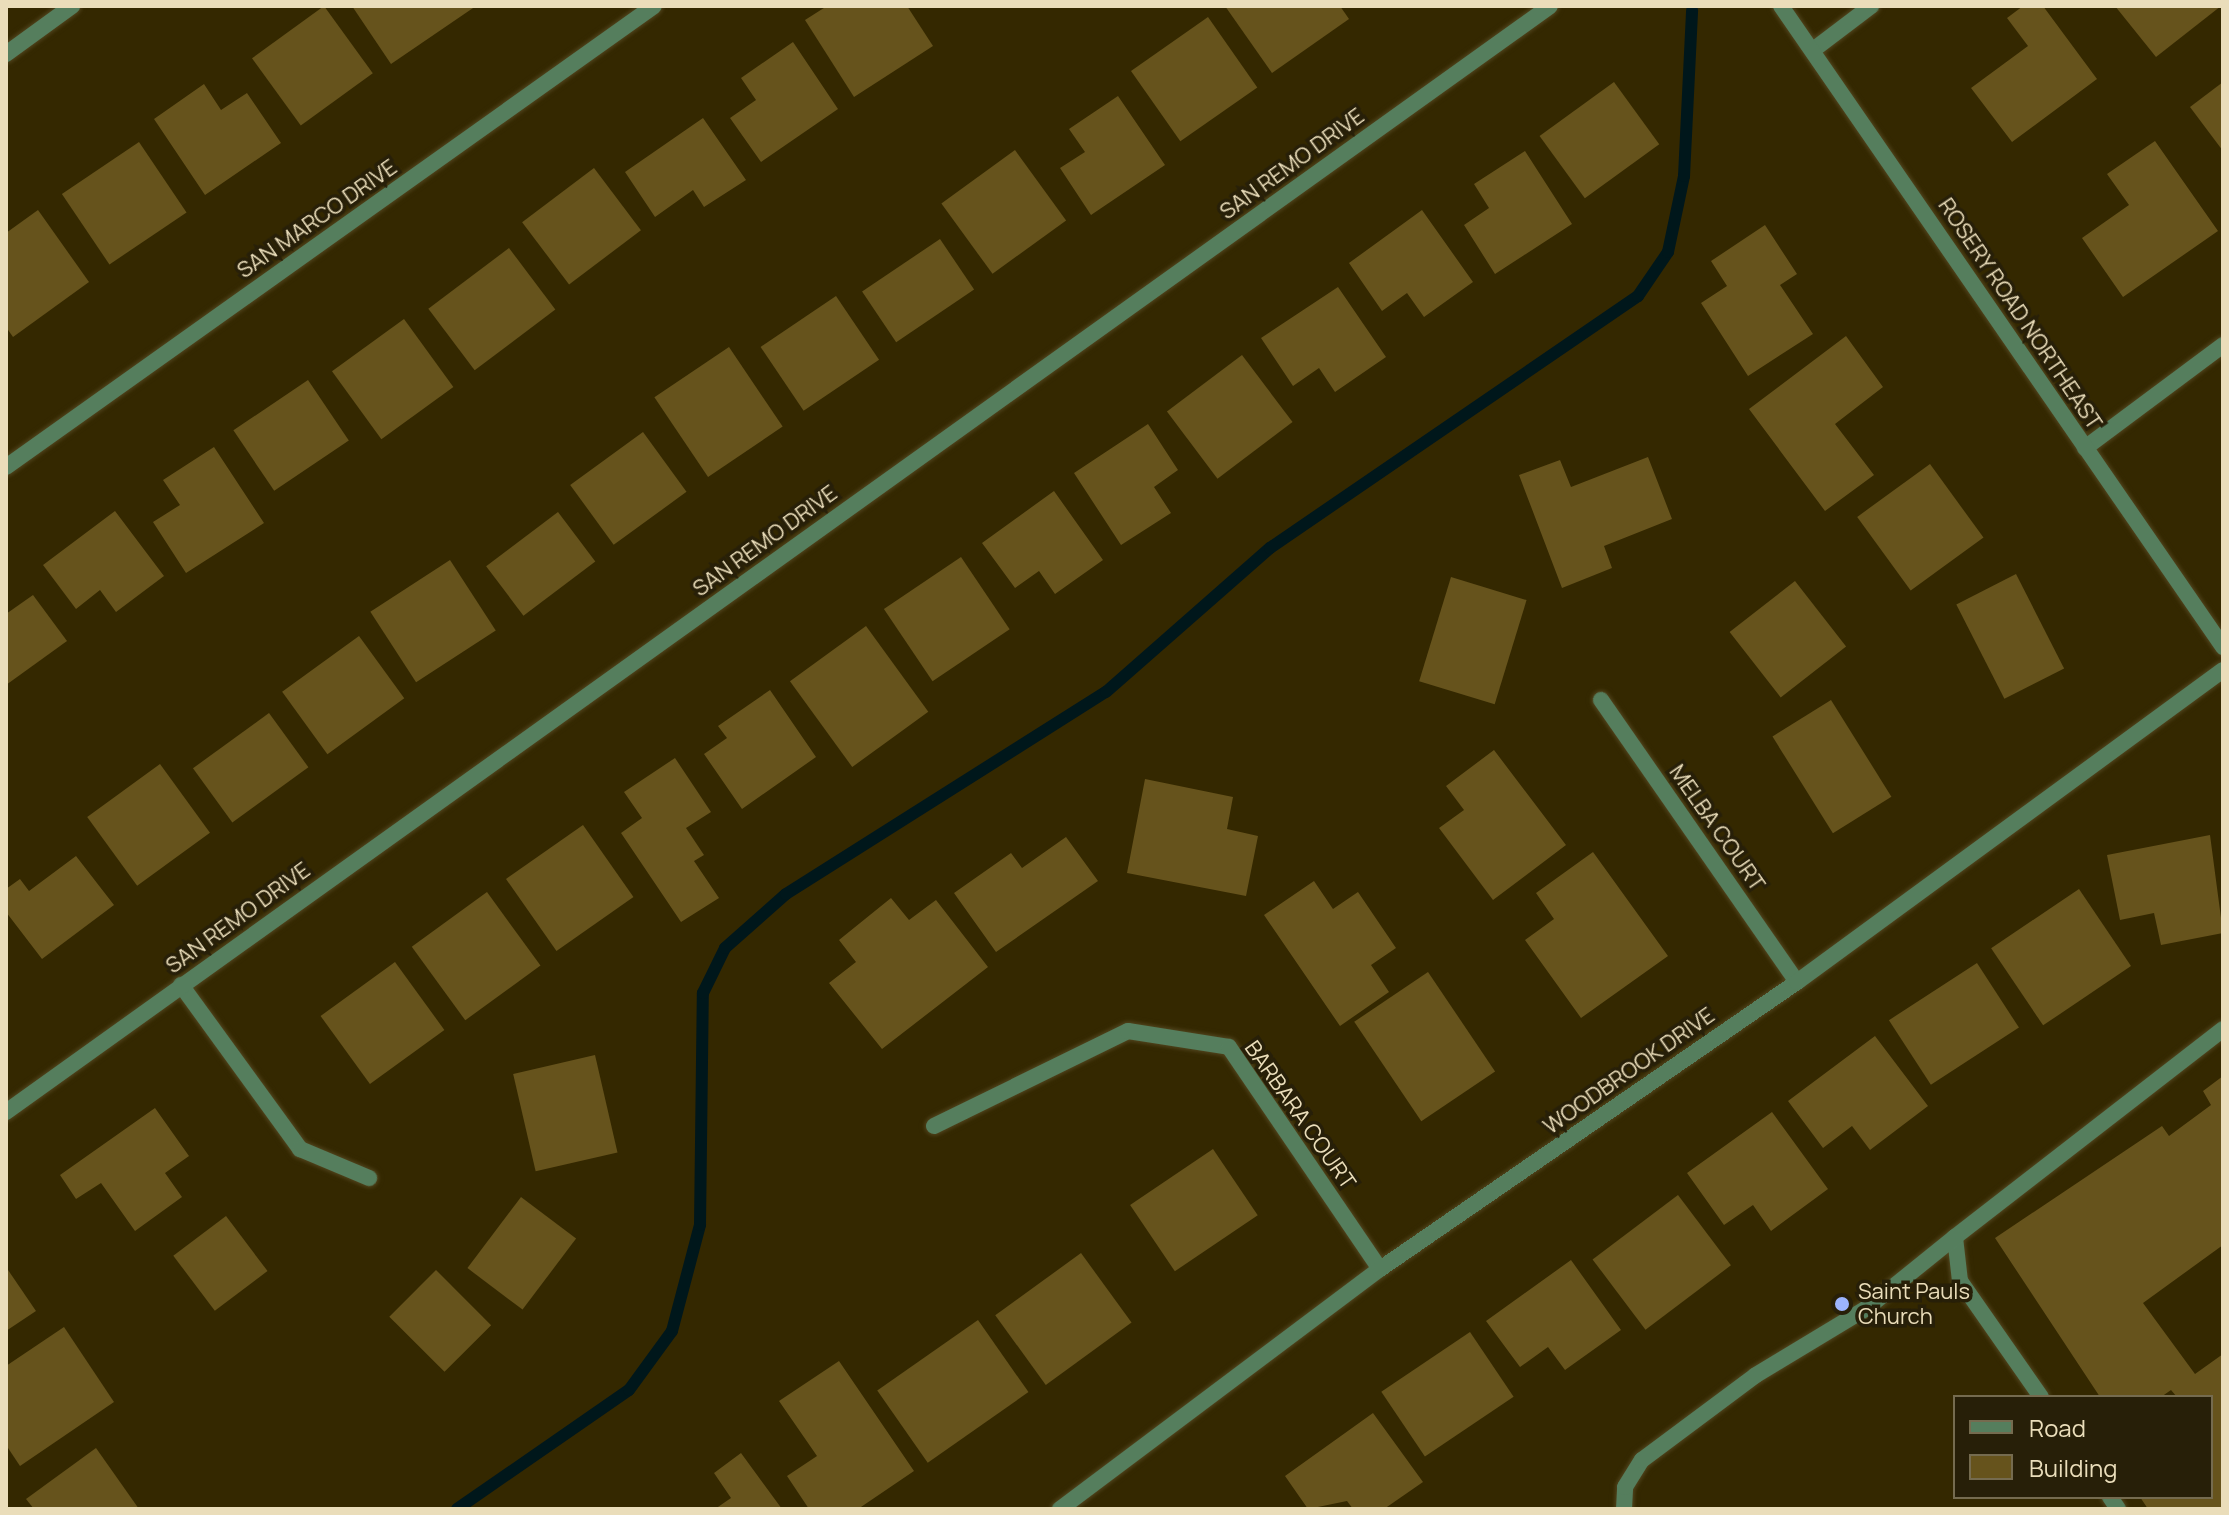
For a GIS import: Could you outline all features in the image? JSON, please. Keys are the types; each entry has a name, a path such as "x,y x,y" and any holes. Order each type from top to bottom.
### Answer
{"street":[{"path":"6,54 72,6"},
{"name":"SAN MARCO DRIVE","path":"6,467 654,6"},
{"name":"SAN REMO DRIVE","path":"6,1112 1550,6"},
{"name":"ROSERY ROAD NORTHEAST","path":"1781,6 2223,647"},
{"path":"1813,50 1871,6"},
{"path":"2085,448 2223,345"},
{"name":"WOODBROOK DRIVE","path":"1060,1509 1380,1269 1797,982 2223,670"},
{"name":"MELBA COURT","path":"1601,700 1797,982"},
{"path":"181,985 300,1149 369,1178"},
{"path":"1624,1509 1625,1487 1642,1460 1756,1375 1867,1308 2223,1029"},
{"name":"BARBARA COURT","path":"934,1126 1128,1031 1229,1047 1380,1269"},
{"path":"1955,1237 1960,1281 2040,1395"}],"building":[{"path":"324,6 373,73 301,125 252,58"},
{"path":"352,6 476,6 391,64"},
{"path":"827,6 907,6 933,46 854,97 805,20"},
{"path":"1225,6 1340,6 1349,19 1272,73"},
{"path":"2023,6 2043,6 2097,79 2012,142 1971,88 2028,46 2007,18"},
{"path":"2115,6 2221,6 2156,57"},
{"path":"1208,17 1257,87 1180,141 1131,71"},
{"path":"793,42 838,109 761,162 730,118 756,100 741,78"},
{"path":"1614,82 1659,144 1585,198 1540,136"},
{"path":"2223,82 2223,151 2190,107"},
{"path":"204,84 221,110 247,93 281,143 205,195 154,119"},
{"path":"1118,96 1165,165 1091,215 1060,168 1085,152 1069,129"},
{"path":"703,118 746,180 704,207 693,190 655,217 625,172"},
{"path":"2155,141 2218,231 2123,297 2082,238 2129,205 2107,174"},
{"path":"139,142 187,212 109,264 62,194"},
{"path":"1015,150 1066,220 993,274 941,203"},
{"path":"1525,151 1572,224 1495,274 1464,225 1489,208 1474,184"},
{"path":"594,168 641,230 569,284 522,222"},
{"path":"38,210 89,282 13,337 6,327 6,233"},
{"path":"1422,210 1473,282 1424,317 1407,293 1382,311 1349,263"},
{"path":"1765,225 1797,274 1780,285 1813,334 1748,376 1701,303 1727,286 1711,261"},
{"path":"940,239 974,290 896,342 862,292"},
{"path":"509,248 555,309 475,370 428,309"},
{"path":"1338,287 1386,357 1335,392 1319,368 1293,386 1261,338"},
{"path":"836,296 879,360 804,411 761,347"},
{"path":"404,319 453,387 381,439 332,371"},
{"path":"1846,336 1883,387 1835,424 1874,475 1825,511 1749,409"},
{"path":"729,347 783,427 708,477 654,397"},
{"path":"1242,355 1293,422 1217,479 1167,412"},
{"path":"308,380 349,441 274,491 233,430"},
{"path":"1148,424 1178,470 1154,487 1171,513 1121,545 1074,473"},
{"path":"643,432 686,492 614,545 570,485"},
{"path":"214,447 264,523 186,573 153,522 180,505 163,480"},
{"path":"1648,457 1672,519 1604,546 1612,568 1562,588 1519,475 1560,460 1571,487"},
{"path":"1930,464 1983,538 1911,591 1857,517"},
{"path":"1054,491 1103,560 1055,594 1039,571 1015,588 982,543"},
{"path":"115,511 164,576 116,612 100,590 76,609 43,565"},
{"path":"558,512 595,562 523,616 486,566"},
{"path":"961,557 1010,629 933,681 884,609"},
{"path":"450,560 496,630 416,682 370,612"},
{"path":"2016,574 2064,668 2004,699 1956,604"},
{"path":"1451,577 1527,600 1495,704 1419,681"},
{"path":"1795,581 1846,646 1781,698 1730,632"},
{"path":"33,595 67,641 6,685 6,614"},
{"path":"866,626 928,712 852,767 790,681"},
{"path":"359,636 404,698 327,754 282,692"},
{"path":"770,690 816,757 742,809 704,754 727,738 718,726"},
{"path":"1831,700 1891,797 1833,833 1772,737"},
{"path":"269,713 308,767 232,822 193,768"},
{"path":"1494,750 1566,845 1493,900 1439,828 1464,810 1446,786"},
{"path":"675,758 711,812 686,828 704,855 694,861 719,898 681,922 621,833 642,818 624,792"},
{"path":"160,764 210,833 137,886 87,817"},
{"path":"1145,779 1233,797 1227,829 1258,836 1246,896 1127,873"},
{"path":"583,825 633,897 556,951 506,879"},
{"path":"2210,835 2223,933 2161,945 2154,913 2120,920 2107,855"},
{"path":"1066,837 1098,881 996,952 954,893 1011,853 1022,868"},
{"path":"1593,852 1668,956 1581,1018 1525,940 1554,919 1536,893"},
{"path":"76,856 114,905 42,959 6,912 6,889 20,879 29,891"},
{"path":"1314,881 1333,909 1358,892 1396,948 1371,965 1389,992 1340,1026 1264,915"},
{"path":"2079,889 2131,966 2043,1025 1991,948"},
{"path":"487,892 540,966 465,1020 412,947"},
{"path":"891,898 909,920 936,900 988,967 882,1049 829,983 856,962 839,940"},
{"path":"395,962 444,1030 370,1084 321,1016"},
{"path":"1977,963 2019,1028 1931,1085 1889,1020"},
{"path":"1428,972 1495,1071 1421,1121 1354,1022"},
{"path":"1875,1036 1928,1106 1870,1150 1852,1126 1823,1148 1788,1101"},
{"path":"595,1055 617,1152 536,1171 513,1074"},
{"path":"2223,1076 2223,1245 2143,1303 2195,1374 2223,1354 2223,1509 2148,1509 2141,1499 2213,1499 2213,1395 2175,1395 2171,1390 2164,1395 2099,1395 1995,1238 2162,1126 2169,1136 2211,1105 2203,1091"},
{"path":"155,1108 189,1156 165,1173 182,1197 135,1231 101,1183 76,1199 60,1175"},
{"path":"1772,1112 1828,1189 1771,1231 1753,1205 1724,1225 1687,1173"},
{"path":"1213,1149 1258,1215 1175,1271 1130,1205"},
{"path":"1678,1195 1731,1265 1646,1330 1593,1259"},
{"path":"521,1197 576,1239 523,1310 467,1268"},
{"path":"226,1216 268,1271 215,1311 173,1256"},
{"path":"1081,1253 1132,1323 1046,1385 995,1315"},
{"path":"1571,1260 1621,1330 1565,1370 1548,1347 1520,1367 1486,1321"},
{"path":"6,1267 36,1311 6,1331"},
{"path":"436,1270 491,1325 444,1372 389,1317"},
{"path":"978,1320 1028,1392 928,1463 877,1391"},
{"path":"64,1327 114,1402 20,1466 6,1445 6,1366"},
{"path":"1470,1332 1514,1397 1425,1456 1381,1392"},
{"path":"839,1361 914,1471 858,1509 809,1509 787,1476 817,1456 779,1401"},
{"path":"1373,1413 1423,1482 1384,1509 1353,1509 1347,1501 1308,1509 1285,1476"},
{"path":"96,1448 139,1509 34,1509 26,1499"},
{"path":"741,1453 782,1509 715,1509 731,1498 714,1473"}],"waterway":[{"path":"457,1509 629,1390 672,1331 700,1225 703,993 725,948 786,894 1106,692 1270,548 1638,296 1668,252 1684,176 1692,10"}],"place":[{"name":"Saint Pauls Church","path":"1842,1304"}]}
